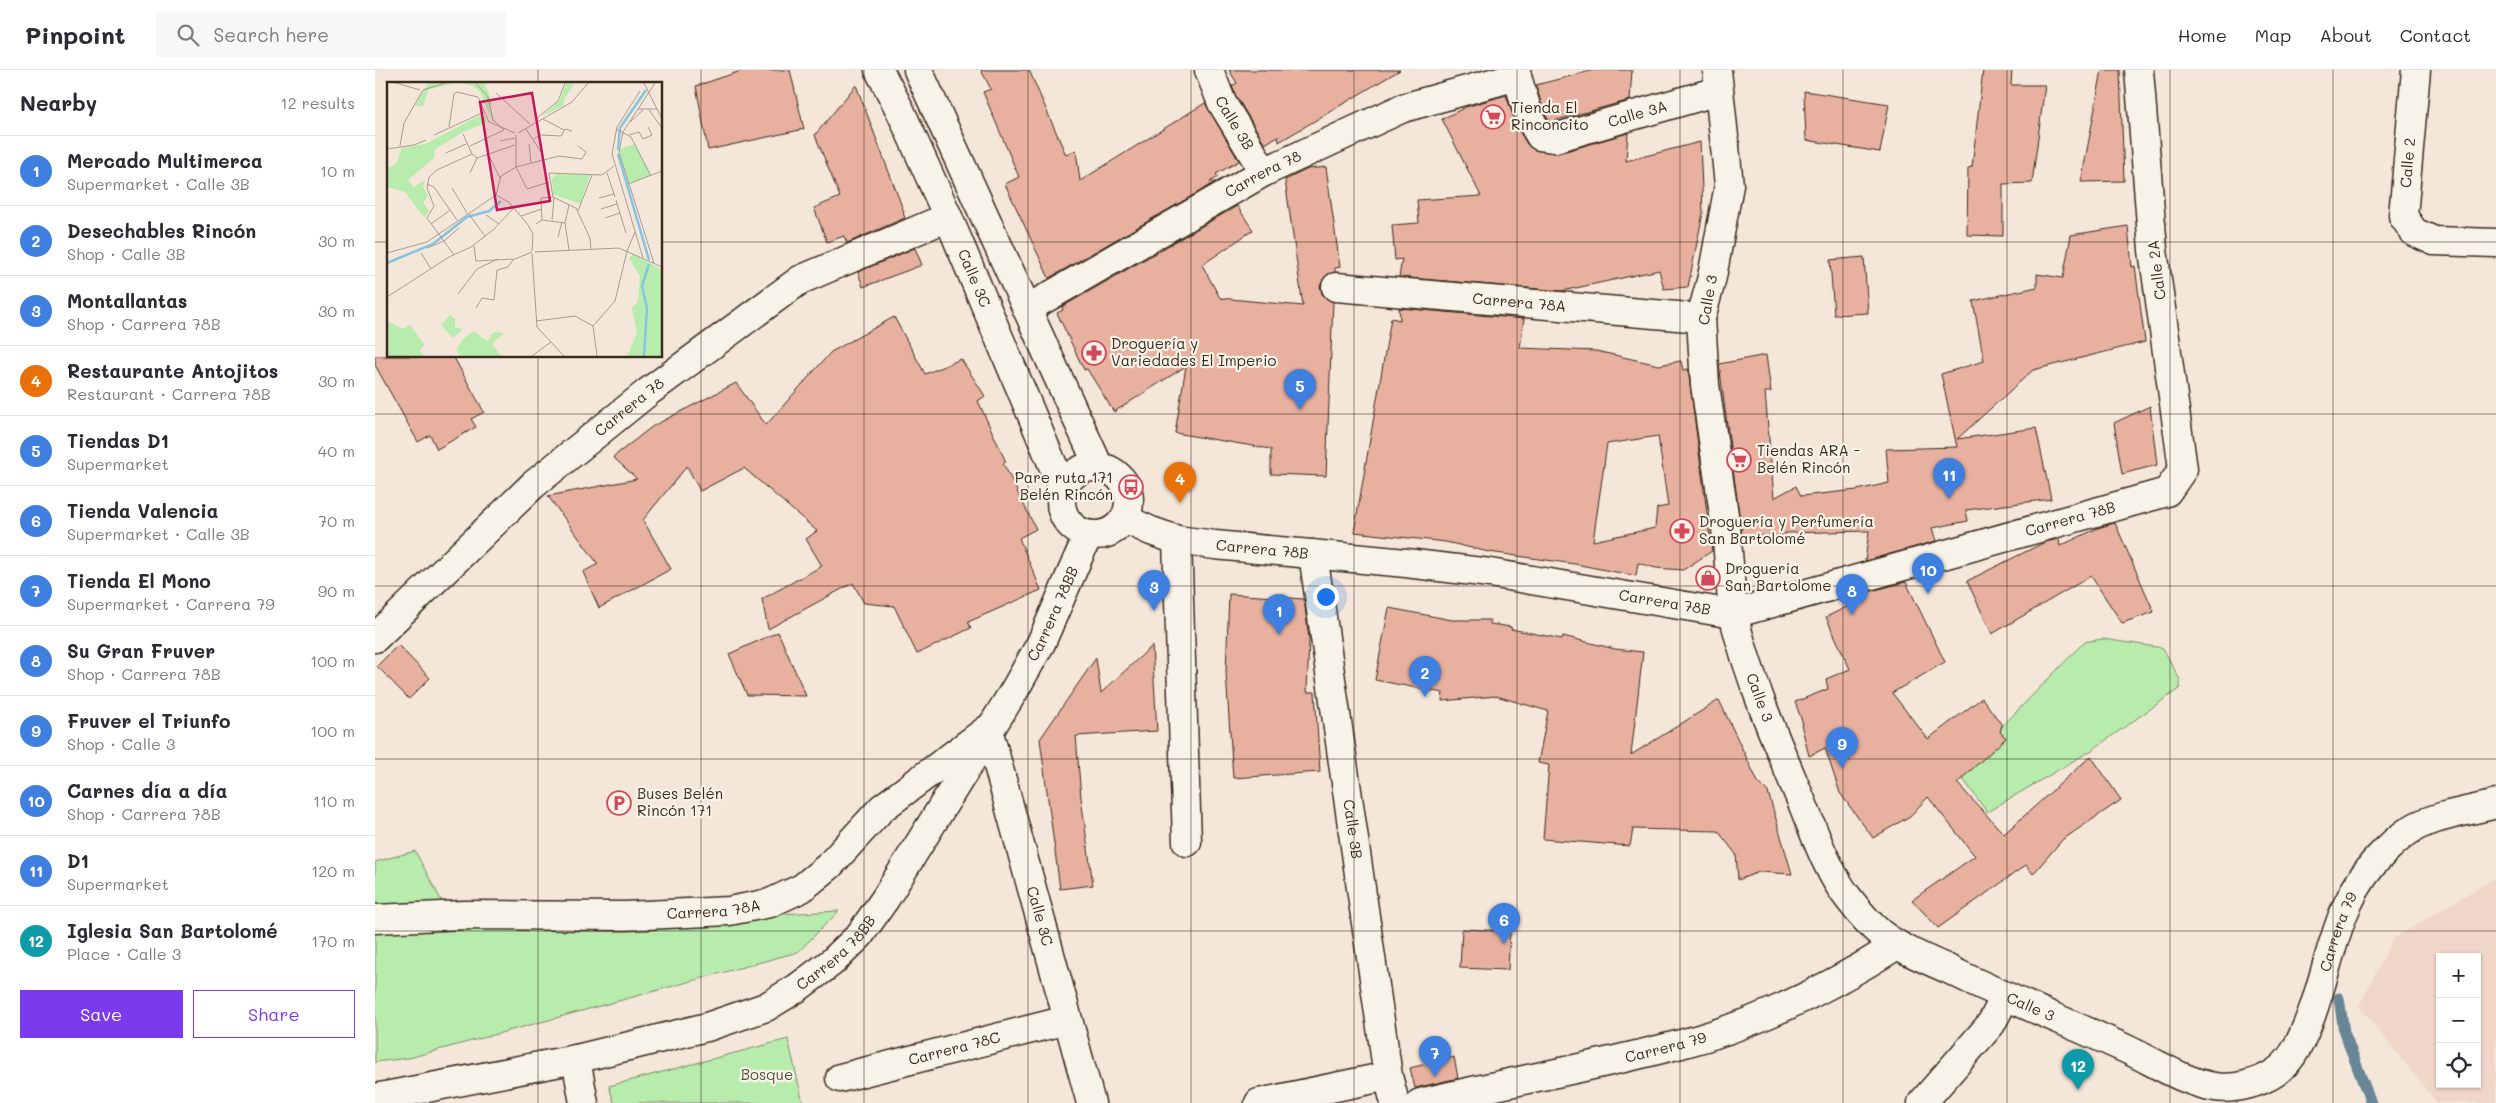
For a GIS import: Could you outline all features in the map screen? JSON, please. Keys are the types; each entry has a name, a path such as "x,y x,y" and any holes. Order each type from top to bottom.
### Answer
{"street":[{"name":"Calle 3C","path":"879,70 900,110 949,217 1063,489"},
{"path":"918,70 1099,467"},
{"name":"Calle 3B","path":"1209,70 1222,103 1264,172"},
{"name":"Calle 2A","path":"2139,70 2153,250 2183,469"},
{"name":"Calle 2","path":"2416,70 2403,216 2414,232 2434,241 2496,243"},
{"name":"Carrera 78","path":"1027,309 1264,172 1403,108 1516,73"},
{"name":"Calle 3A","path":"1516,73 1530,119 1540,136 1555,138 1717,80"},
{"name":"Calle 3","path":"1717,80 1729,185 1712,277 1701,318 1705,385 1726,528 1733,614 1742,649 1775,737 1820,846 1846,896 1865,919 1897,944 2005,997 2126,1048 2220,1095"},
{"name":"Carrera 78","path":"375,638 533,485 648,392 800,280 949,217"},
{"name":"Carrera 78A","path":"1336,287 1701,318"},
{"path":"1099,467 1120,476 1125,484 1129,503 1125,519 1116,529 1107,533 1088,535 1077,530 1068,522 1063,512 1061,501 1063,489 1077,472 1099,467"},
{"name":"Carrera 78B","path":"1125,519 1177,540 1215,546 1313,554 1490,574 1733,614 2167,492 2183,469"},
{"name":"Carrera 78BB","path":"375,1098 576,1059 707,1027 766,1007 797,988 832,962 859,936 885,899 988,729 1014,691 1041,643 1088,535"},
{"path":"1177,540 1187,842"},
{"name":"Calle 3B","path":"1313,554 1388,1076 1395,1103"},
{"name":"Calle 3C","path":"988,729 1091,1103"},
{"name":"Carrera 78A","path":"375,919 473,915 625,916 729,911 771,903 801,888 829,866 882,808 988,729"},
{"name":"Carrera 79","path":"2220,1095 2264,1080 2281,1069 2294,1052 2304,1033 2317,998 2331,944 2347,902 2369,866 2402,835 2417,826 2438,817 2496,804"},
{"name":"Carrera 79","path":"1419,1103 1683,1044 1748,1022 1813,993 1856,970 1897,944"},
{"path":"1922,1103 1991,1024 2005,997"},
{"name":"Carrera 78C","path":"840,1078 1067,1020"},
{"path":"576,1059 584,1103"},
{"path":"1259,1103 1388,1076"}],"shaded area":[{"path":"2496,877 2496,1103 2437,1103 2359,1006 2393,939"}],"green space":[{"path":"2103,639 2163,648 2180,680 2180,688 2092,750 1987,812 1958,772 2084,642"},
{"path":"415,851 457,930 839,911 798,952 409,1058 375,1062 375,862"},
{"name":"Bosque","path":"788,1039 803,1103 614,1103 609,1086"}],"building":[{"path":"744,70 790,70 804,129 708,150 696,86"},
{"path":"981,70 1029,70 1066,155 1076,150 1080,181 1205,103 1239,161 1216,174 1218,177 1210,182 1216,182 1049,278 1005,184 1019,177 983,92 991,89"},
{"path":"1229,70 1400,70 1279,142 1278,136 1265,144 1236,96 1232,86 1237,83"},
{"path":"1594,70 1632,70 1630,100 1550,122 1544,113 1536,85"},
{"path":"1983,70 2012,70 2011,85 2045,85 2032,183 2003,184 2003,236 1967,235 1968,168 1972,167"},
{"path":"2102,70 2120,70 2124,181 2081,182"},
{"path":"856,85 905,218 847,243 844,236 827,242 814,208 840,197 815,135"},
{"path":"1804,91 1889,104 1880,152 1806,140"},
{"path":"1506,95 1517,127 1527,144 1538,151 1559,153 1628,133 1626,161 1700,142 1703,213 1688,287 1664,289 1659,270 1562,291 1399,277 1402,259 1395,260 1392,225 1419,223 1417,200 1481,196 1442,119 1466,107"},
{"path":"1326,167 1340,267 1335,268 1335,272 1324,278 1320,286 1322,294 1333,302 1326,476 1271,474 1271,449 1175,433 1186,366 1114,412 1087,369 1084,370 1057,313 1063,310 1062,307 1237,206 1253,230 1202,265 1220,298 1303,306 1285,180 1308,169"},
{"path":"2128,226 2132,267 2135,266 2145,342 2033,370 1957,439 2036,428 2051,499 1966,510 1968,521 1932,528 1936,541 1865,561 1869,531 1785,533 1785,536 1742,536 1719,364 1766,355 1771,392 1765,392 1774,498 1796,486 1801,496 1857,490 1889,483 1886,449 1957,447 1941,374 1984,361 1973,301 2037,287 2037,274 2063,278 2071,235"},
{"path":"915,248 922,265 863,287 858,272"},
{"path":"1864,257 1868,313 1834,315 1830,260"},
{"path":"1399,308 1524,319 1520,348 1596,351 1659,365 1681,361 1683,370 1688,369 1712,551 1683,570 1656,568 1638,563 1636,576 1575,564 1489,552 1446,542 1354,532 1391,318 1400,320","holes":["1658,436 1668,506 1657,508 1655,528 1593,541 1607,444"]},
{"path":"894,317 925,374 961,359 985,396 978,401 1006,462 1003,463 1036,529 1019,538 1041,590 968,622 971,628 917,654 894,606 864,603 853,583 768,629 762,599 822,566 806,539 817,531 744,468 700,491 687,466 643,520 671,569 599,608 583,572 598,564 548,496 637,479 613,457 653,426 736,383 766,425 831,352"},
{"path":"375,356 387,356 387,358 454,358 484,412 471,419 476,427 437,449 430,435 418,442 375,365"},
{"path":"2150,406 2157,465 2122,474 2114,423"},
{"path":"2115,523 2154,612 2122,623 2091,576 1992,634 1967,581 2045,542 2059,539 2060,546 2098,528"},
{"path":"1906,582 1945,662 1892,693 1928,739 1982,698 2002,725 2000,732 2006,738 1957,783 2004,834 2091,756 2121,800 2062,840 2033,874 2026,865 1938,928 1912,900 1975,856 1928,797 1910,816 1873,838 1840,793 1825,748 1809,756 1801,724 1803,724 1795,702 1828,689 1826,679 1850,669 1826,617 1859,601 1860,594"},
{"path":"1229,594 1304,599 1309,639 1307,692 1315,692 1320,772 1233,778 1226,673"},
{"path":"1389,608 1452,620 1490,620 1490,624 1511,627 1511,629 1562,639 1563,636 1615,649 1643,652 1631,755 1719,700 1758,782 1768,792 1792,874 1759,872 1738,880 1736,854 1718,831 1633,829 1630,846 1543,839 1549,765 1538,763 1548,711 1496,696 1442,701 1443,693 1375,680"},
{"path":"778,632 806,696 747,695 729,654"},
{"path":"398,645 430,678 409,699 377,666"},
{"path":"1152,646 1157,731 1076,736 1081,798 1093,885 1060,889 1040,739 1096,658 1101,693"},
{"path":"1462,929 1510,931 1508,970 1460,968"},
{"path":"1454,1057 1458,1078 1415,1088 1410,1068"}],"waterway":[{"path":"2339,998 2344,1032 2371,1103"}],"place":[{"name":"Tienda El Rinconcito","path":"1493,117"},
{"name":"Droguería y Variedades El Imperio","path":"1094,353"},
{"name":"Tiendas D1","path":"1300,410"},
{"name":"Tiendas ARA - Belén Rincón","path":"1739,460"},
{"name":"Pare ruta 171 Belén Rincón","path":"1131,487"},
{"name":"D1","path":"1949,499"},
{"name":"Restaurante Antojitos","path":"1180,503"},
{"name":"Droguería y Perfumería San Bartolomé","path":"1682,531"},
{"name":"Droguería San Bartolome","path":"1708,578"},
{"name":"Carnes día a día","path":"1928,594"},
{"name":"Montallantas","path":"1154,611"},
{"name":"Su Gran Fruver","path":"1852,615"},
{"name":"Mercado Multimerca","path":"1279,635"},
{"name":"Desechables Rincón","path":"1425,697"},
{"name":"Fruver el Triunfo","path":"1842,768"},
{"name":"Buses Belén Rincón 171","path":"619,803"},
{"name":"Tienda Valencia","path":"1504,944"},
{"name":"Tienda El Mono","path":"1435,1077"},
{"name":"Iglesia San Bartolomé","path":"2078,1090"}]}
